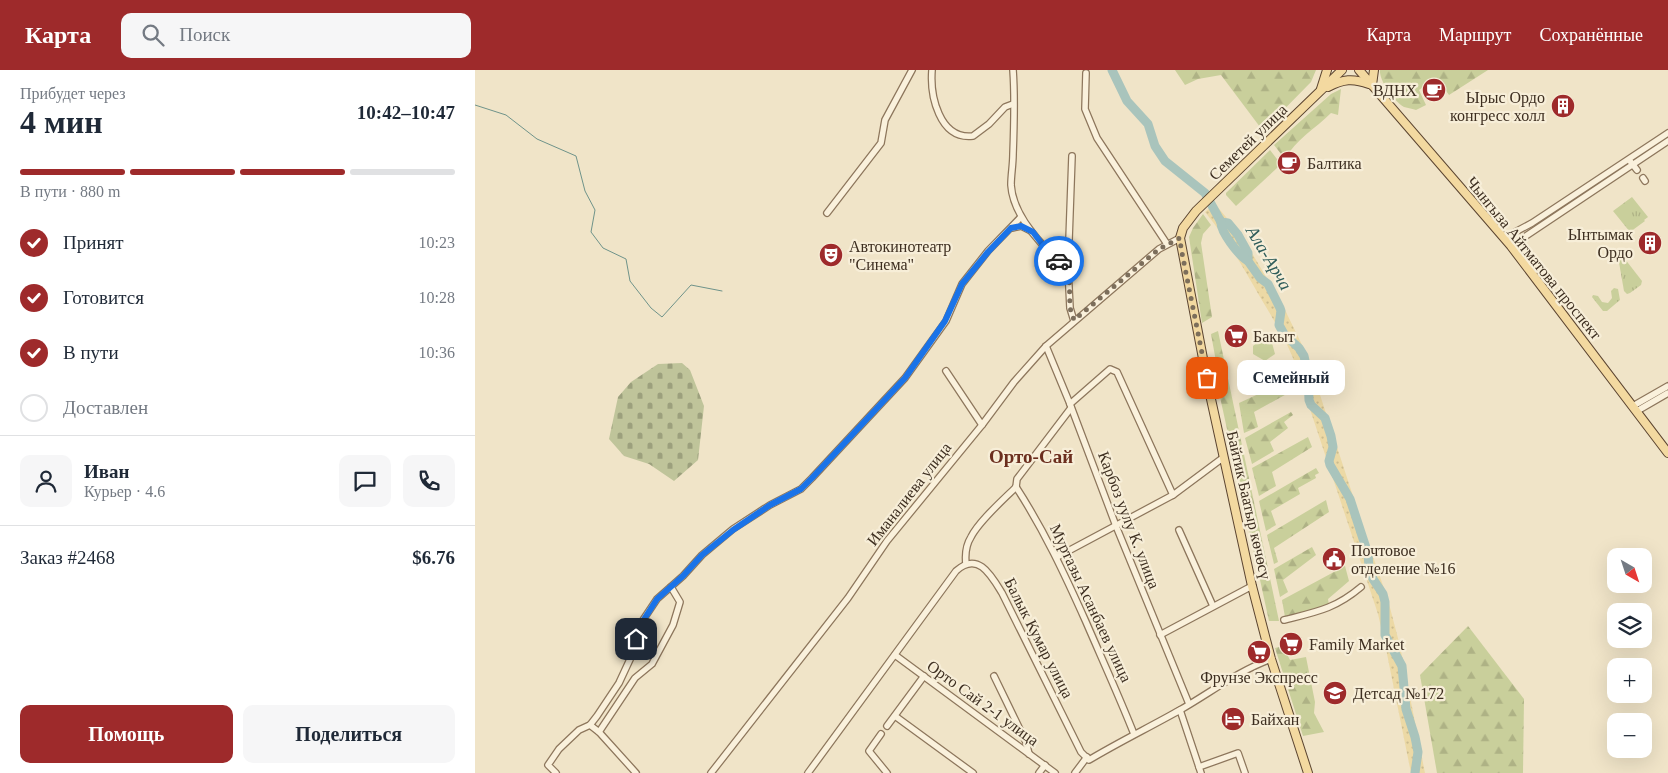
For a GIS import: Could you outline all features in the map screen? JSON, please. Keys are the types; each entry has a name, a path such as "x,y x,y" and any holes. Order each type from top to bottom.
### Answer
{"main road":[{"path":"1320,91 1327,70"},
{"name":"Семетей улица","path":"1180,238 1183,228 1196,211 1342,70"},
{"name":"Чынгыза Айтматова проспект","path":"1359,70 1511,246 1668,453"},
{"path":"1320,91 1346,79 1372,85 1374,70"},
{"name":"Байтик Баатыр көчөсү","path":"1180,238 1224,457 1253,586 1271,659 1308,773"}],"street":[{"path":"827,213 881,143 885,120 912,70"},
{"path":"932,70 933,90 938,114 945,124 958,134 973,136 989,124 1005,107 1013,104"},
{"path":"1013,70 1011,186 1015,202 1021,217 1048,252 1069,268"},
{"path":"1086,73 1085,109 1097,138 1167,244"},
{"path":"1511,246 1534,226 1630,162 1668,134"},
{"path":"1630,162 1668,140"},
{"path":"1072,156 1069,268 1070,308 1074,320"},
{"path":"1630,162 1637,170"},
{"path":"556,773 548,765 559,749 579,730 590,725 619,683 632,654 641,624 657,599 683,576 702,555 733,530 770,505 801,489 812,478 905,378 945,321 962,284 988,252 1021,217"},
{"path":"1011,228 1021,226 1033,232"},
{"path":"1504,238 1534,226"},
{"name":"Иманалиева улица","path":"711,773 842,606 887,541 982,425 1014,382 1046,346 1074,320 1167,244 1180,238"},
{"name":"Карбоз уулу К. улица","path":"1046,346 1071,406 1116,526 1189,704"},
{"path":"808,773 956,571 966,564 965,554 970,537 1016,487 1017,479 1071,406 1110,369 1117,372 1173,495"},
{"path":"946,370 982,425"},
{"path":"1635,409 1668,386"},
{"path":"1635,409 1668,393"},
{"path":"1057,557 1173,495 1224,457"},
{"name":"Муртазы Асанбаев улица","path":"1016,487 1036,517 1057,557 1134,734"},
{"path":"1179,530 1213,606"},
{"name":"Балык Кумар улица","path":"966,564 973,563 982,567 993,578 1081,752 1088,759"},
{"path":"599,732 635,678 651,664 673,625 680,602 671,586"},
{"path":"1160,635 1253,586"},
{"path":"1284,620 1328,608 1346,599 1361,587"},
{"name":"Орто Сай 2-1 улица","path":"895,655 1055,773"},
{"path":"1075,773 1088,759 1180,710 1252,667 1271,659"},
{"path":"887,726 924,676"},
{"path":"994,676 1026,742 1029,754"},
{"path":"1180,710 1200,770 1238,753 1245,773"},
{"path":"895,716 973,773"},
{"path":"590,725 599,732 636,773"},
{"path":"881,734 869,751 887,773"},
{"path":"1079,773 1088,759"},
{"path":"1039,773 1045,766"}],"green space":[{"path":"1175,70 1316,70 1311,82 1263,131 1221,75 1198,79 1185,85"},
{"path":"1380,70 1488,70 1449,95 1437,78 1419,90 1426,105 1416,110 1404,107 1396,100 1382,80"},
{"path":"1341,89 1338,115 1331,113 1300,140 1285,159 1274,145 1331,94"},
{"path":"1270,150 1280,163 1277,168 1236,206 1226,193"},
{"path":"1632,197 1648,217 1630,232 1613,211"},
{"path":"1203,214 1211,225 1203,234 1201,243 1212,317 1202,323 1189,237"},
{"path":"1618,250 1642,281 1641,285 1627,294 1624,291"},
{"path":"1614,288 1618,289 1620,300 1607,311 1603,311 1592,297 1593,295 1598,296 1602,302 1608,303 1612,298 1611,291"},
{"path":"1218,331 1279,621 1269,621 1220,397 1219,378 1211,334"},
{"path":"1260,340 1272,343 1275,354 1265,361 1253,354 1253,346"},
{"path":"682,363 690,370 704,406 698,460 674,481 649,464 624,456 609,439 618,397 631,382 658,364"},
{"path":"1289,380 1292,391 1254,412 1258,427 1244,433 1239,403"},
{"path":"1291,412 1293,415 1284,422 1288,428 1270,442 1274,451 1252,464 1245,438"},
{"path":"1308,437 1312,447 1272,472 1276,486 1259,496 1252,468"},
{"path":"1316,468 1319,473 1315,475 1316,478 1298,488 1300,494 1271,511 1276,525 1266,531 1259,501"},
{"path":"1326,500 1329,512 1274,548 1278,562 1274,564 1267,535"},
{"path":"1312,547 1316,555 1283,580 1288,592 1280,597 1274,569"},
{"path":"1345,566 1349,581 1328,599 1329,605 1285,617 1282,600"},
{"path":"1468,626 1524,699 1523,773 1437,773 1420,675"},
{"path":"1283,646 1290,660 1306,657 1315,702 1314,713 1324,732 1303,736 1275,648"}],"sand":[{"path":"1215,204 1242,236 1283,306 1307,355 1388,600 1400,646 1425,773 1411,773 1378,614 1293,358 1278,327 1241,264 1205,212"}],"waterway":[{"name":"Ала-Арча","path":"1112,70 1127,101 1148,124 1155,146 1165,161 1205,193 1221,222 1228,223 1238,235 1248,253 1248,261 1260,278 1268,284 1280,308 1279,325 1284,334 1299,348 1304,356 1308,374 1309,400 1311,405 1325,418 1331,436 1333,447 1329,461 1330,465 1350,499 1368,554 1369,567 1373,579 1383,594 1385,602 1385,635 1402,666 1406,709 1418,752 1415,773"},
{"path":"475,105 506,115 537,139 576,156 585,191 595,210 591,232 603,248 626,259 630,281 651,308 662,317 691,285 722,291"},
{"path":"1221,222 1231,243 1248,261"}],"way so far":[{"path":"1059,261 1069,268 1070,308 1074,320 1159,249 1180,238 1207,378"}],"place":[{"name":"ВДНХ","path":"1434,90"},
{"name":"Ырыс Ордо конгресс холл","path":"1563,106"},
{"name":"Балтика","path":"1289,163"},
{"name":"Ынтымак Ордо","path":"1650,243"},
{"name":"Автокинотеатр \"Синема\"","path":"831,255"},
{"name":"Бакыт","path":"1236,336"},
{"name":"Семейный","path":"1207,378"},
{"name":"Почтовое отделение №16","path":"1334,559"},
{"name":"Family Market","path":"1291,644"},
{"name":"Фрунзе Экспресс","path":"1259,652"},
{"name":"Детсад №172","path":"1335,693"},
{"name":"Байхан","path":"1233,719"}],"district":[{"name":"Орто-Сай","path":"1031,456"}],"route":[{"path":"636,639 641,624 657,599 683,576 702,555 733,530 770,505 801,489 905,378 945,321 962,284 988,252 1011,228 1021,226 1033,232 1048,252 1059,261"}]}
